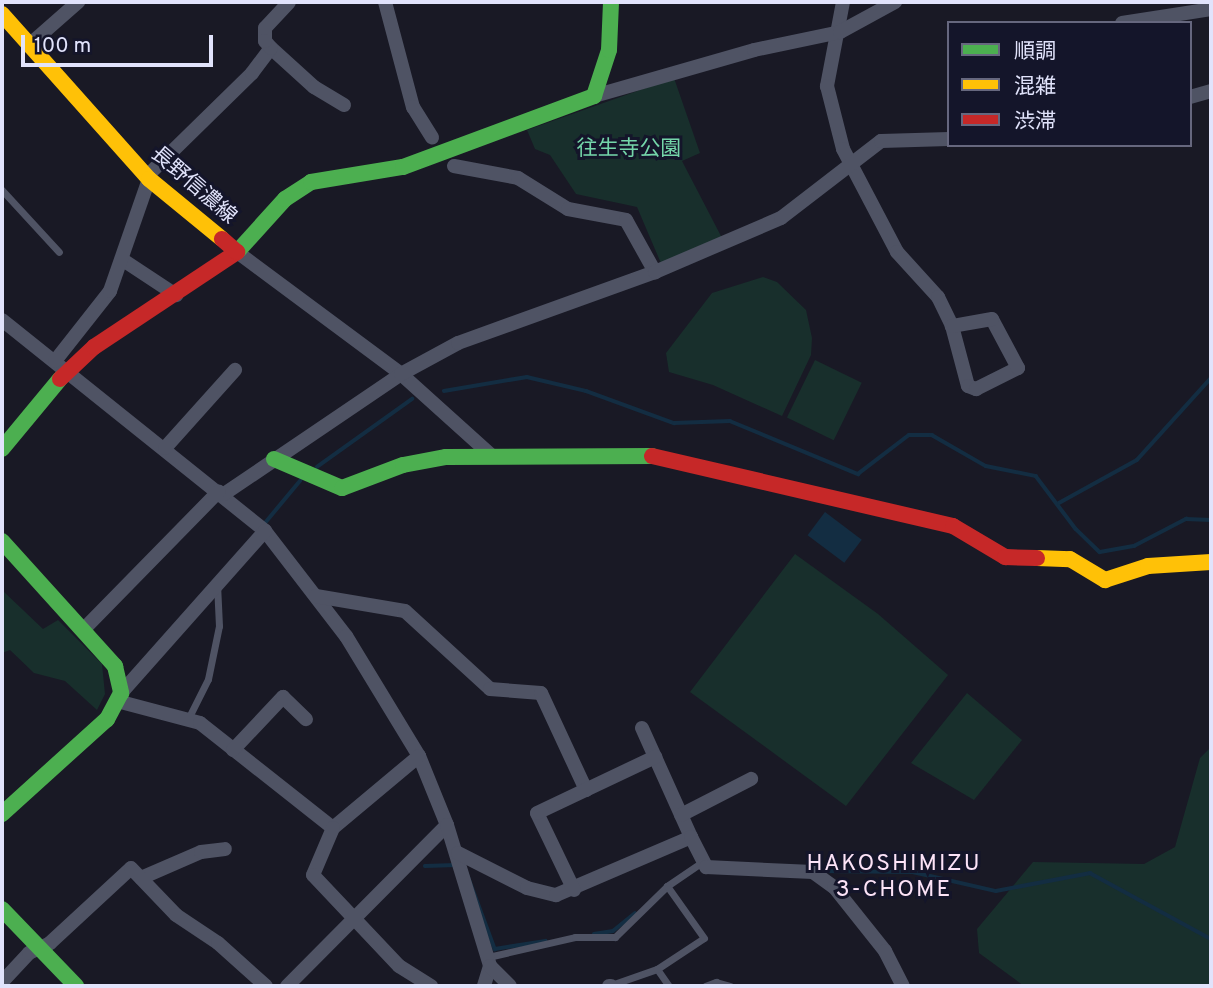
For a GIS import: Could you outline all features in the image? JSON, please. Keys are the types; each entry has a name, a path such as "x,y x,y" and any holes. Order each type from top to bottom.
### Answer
{"street":[{"path":"2,7 7,2"},
{"path":"28,46 78,2"},
{"path":"594,96 609,50 611,2"},
{"path":"843,2 840,32 827,86 843,149 852,160 888,236 909,269 937,297 952,326 968,386 976,389 1018,368 992,319 952,326"},
{"path":"491,456 401,374 237,252 285,199 311,182 403,167 594,96 754,50 840,32 895,2"},
{"path":"387,3 413,107 432,138"},
{"path":"282,4 265,28 265,41 314,87 344,106"},
{"path":"1135,21 1211,9"},
{"name":"長野信濃線","path":"2,14 148,177 237,252 176,295 61,366 2,449"},
{"path":"61,366 110,290 148,177 252,73 271,48"},
{"path":"1192,97 1211,92"},
{"path":"83,630 221,492 401,374 458,343 655,272 781,218 852,160 881,141 947,139"},
{"path":"454,166 518,178 568,209 626,220 655,272"},
{"path":"122,260 176,295"},
{"path":"2,320 221,492 265,531 317,596 419,756 458,853 488,962 484,986"},
{"path":"165,447 235,370"},
{"path":"274,459 342,488 403,465 491,456 660,456 953,526 1004,557 1070,559 1105,580 1148,566 1211,562"},
{"path":"2,814 107,719 119,697 265,531"},
{"path":"2,541 115,666 119,697"},
{"path":"317,596 405,611 490,689 541,693 586,790"},
{"path":"119,697 158,714 189,718 333,828"},
{"path":"233,750 283,697 306,719"},
{"path":"642,728 706,867 744,871 813,872 834,887 885,951 904,986"},
{"path":"419,756 333,828 313,875 399,966 431,986"},
{"path":"574,890 537,813 655,757"},
{"path":"681,814 751,779"},
{"path":"287,986 447,825"},
{"path":"458,853 527,888 556,895 574,890 691,837"},
{"path":"141,878 201,852 225,849"},
{"path":"2,982 131,868 176,915 218,943 266,986"},
{"path":"2,909 76,986"},
{"path":"488,962 510,986"}],"lane":[{"path":"2,190 59,252"},
{"path":"189,718 210,669 219,626 217,583"},
{"path":"488,962 575,937 615,937 667,886 702,862"},
{"path":"610,986 657,969 704,937 667,886"},
{"path":"657,969 669,986"},
{"path":"705,986 716,982 730,986"}],"green space":[{"name":"往生寺公園","path":"674,78 700,153 682,161 722,238 663,268 637,207 576,194 550,155 535,149 527,130"},
{"path":"763,277 777,282 806,310 812,338 811,355 782,416 713,385 669,372 666,353 712,293"},
{"path":"815,360 862,383 834,440 787,418"},
{"path":"795,554 878,614 948,675 846,806 690,692"},
{"path":"2,590 43,629 58,620 102,664 105,694 97,710 65,681 34,673 10,650 2,653"},
{"path":"967,693 1022,740 974,800 911,763"},
{"path":"1211,747 1211,986 1024,986 979,953 977,929 1033,862 1144,864 1175,847 1200,758"}],"water":[{"path":"825,512 862,540 844,563 808,535"}],"waterway":[{"path":"444,391 527,377 586,391 674,423 730,421 858,474 909,435 932,435 986,466 1036,476 1076,529 1100,552 1134,546 1186,519 1211,520"},
{"path":"1059,503 1137,460 1211,378"},
{"path":"317,467 412,399"},
{"path":"265,523 300,481"},
{"path":"425,866 456,865"},
{"path":"464,865 495,949 545,941"},
{"path":"821,871 913,872 996,891 1090,873 1211,939"},
{"path":"594,934 613,931 635,913"}],"traffic: fast":[{"path":"237,252 285,199 311,182 403,167 594,96 609,50 611,2"},
{"path":"2,449 60,379"},
{"path":"274,459 342,488 403,465 446,457 652,456"},
{"path":"2,541 115,666 121,693 107,719 2,814"},
{"path":"2,909 76,986"}],"traffic: slow":[{"path":"2,14 149,179 222,239"},
{"path":"1037,558 1070,559 1105,580 1148,566 1211,562"}],"traffic: jam":[{"path":"60,379 94,347 237,252 222,239"},
{"path":"652,456 953,526 1005,557 1037,558"}],"district":[{"name":"HAKOSHIMIZU 3-CHOME","path":"894,878"}]}
